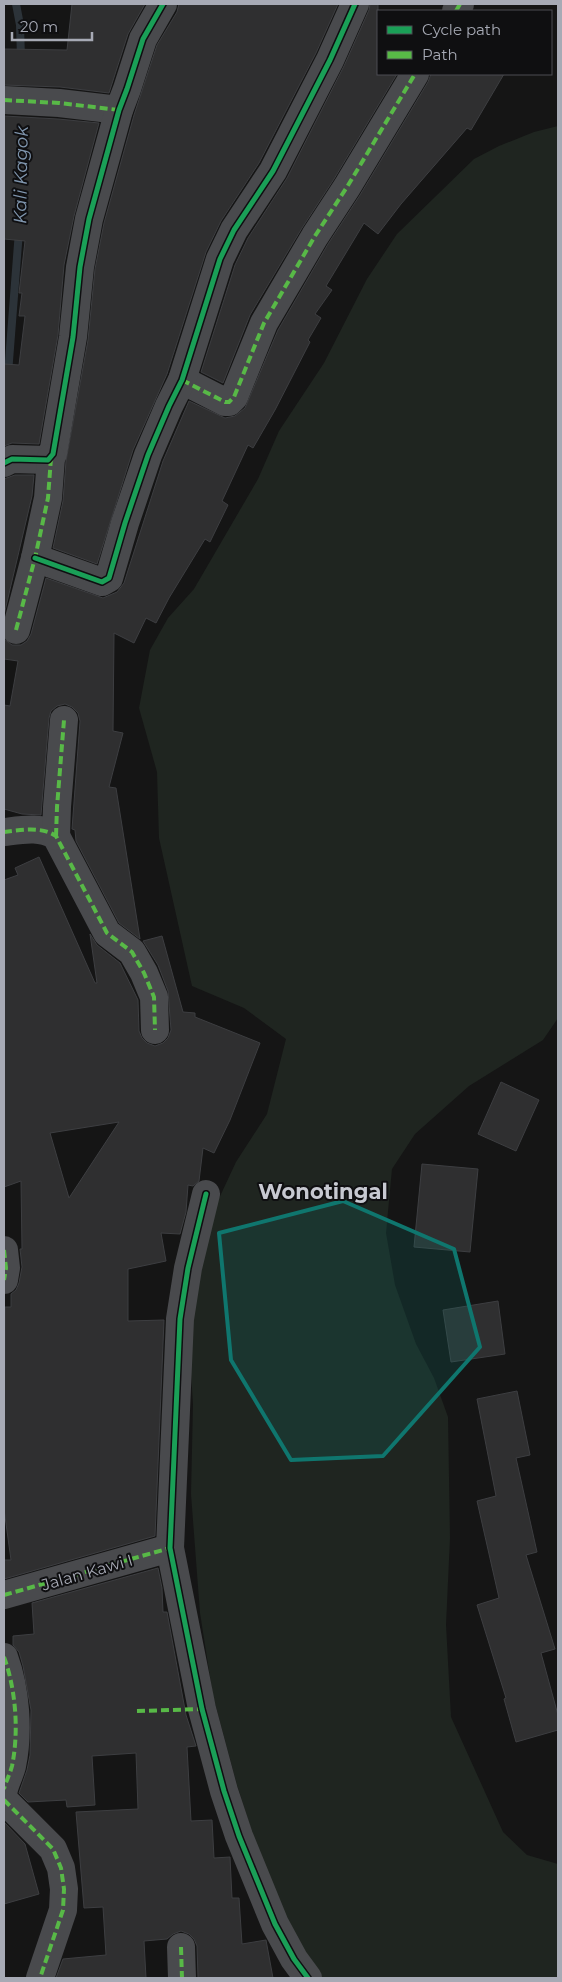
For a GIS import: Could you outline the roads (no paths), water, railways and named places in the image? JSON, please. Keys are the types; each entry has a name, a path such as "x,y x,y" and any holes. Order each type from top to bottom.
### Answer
{"street":[{"path":"16,630 35,558 48,498 51,458 73,337 80,267 89,219 119,110 143,38 163,4"},
{"path":"35,558 102,582 109,578 148,455 182,380 220,259 234,230 273,170 330,60 355,4"},
{"path":"182,380 225,402 229,402 234,397 264,323 315,236 414,75"},
{"path":"15,100 119,110"},
{"path":"4,463 12,459 48,460 51,458"},
{"path":"56,836 64,720"},
{"path":"4,832 36,830 49,831 56,836 107,933 132,952 144,973 154,997 155,1030"},
{"path":"206,1194 188,1268 180,1319 170,1548 202,1709 224,1791 239,1836 275,1924 294,1960 308,1978"},
{"path":"4,1250 6,1268 4,1280"},
{"name":"Jalan Kawi I","path":"4,1595 170,1548"},
{"path":"4,1657 8,1669 16,1727 12,1767 4,1788"},
{"path":"4,1800 52,1849 61,1868 64,1888 63,1910 40,1978"},
{"path":"181,1947 182,1978"}],"waterway":[{"name":"Kali Kagok","path":"16,4 20,25 21,58"},
{"name":"Kali Kagok","path":"8,374 19,231"}],"district":[{"name":"Wonotingal","path":"323,1192"}]}
